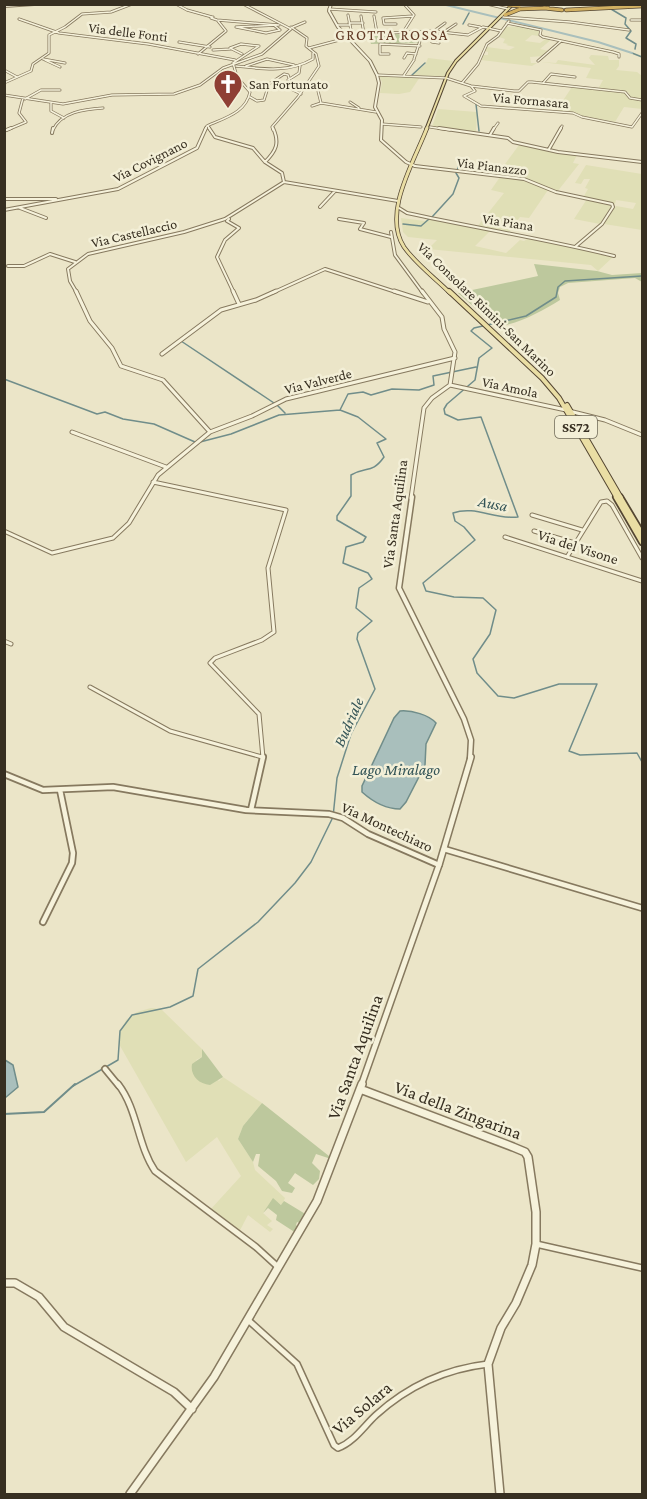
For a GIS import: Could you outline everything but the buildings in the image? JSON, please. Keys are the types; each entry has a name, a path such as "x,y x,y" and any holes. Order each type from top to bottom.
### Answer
{"highway":[{"path":"525,4 580,11 599,9 607,4"},
{"path":"574,10 590,9 595,4"},
{"path":"564,10 596,9 607,4"},
{"path":"633,4 642,5"},
{"path":"580,11 642,5"},
{"path":"512,6 548,8"},
{"path":"502,18 520,9 548,8"}],"main road":[{"name":"Via Consolare Rimini-San Marino","path":"502,18 512,6"},
{"name":"Via Consolare Rimini-San Marino","path":"484,323 409,249 399,231 399,208 415,159 447,79 458,61 512,6"},
{"name":"Via Consolare Rimini-San Marino","path":"447,79 430,127 398,201 394,232 415,260 542,378 569,411 642,534"},
{"name":"Via Consolare Rimini-San Marino","path":"569,411 642,542"}],"street":[{"path":"4,6 34,4"},
{"path":"4,83 32,71 33,64 49,53 47,39 49,35 69,25 76,16 111,12 132,4"},
{"path":"176,4 219,20 279,24 291,27"},
{"path":"243,4 291,27 307,38 305,45 317,57 318,69 301,94 272,127 278,139 274,152 265,162"},
{"path":"331,4 329,9 337,25 370,61 377,75 379,83 375,112 382,124 381,140 413,166"},
{"path":"354,9 355,4"},
{"path":"402,33 413,16 413,12 404,4"},
{"path":"487,4 512,6"},
{"path":"329,9 376,12"},
{"path":"348,15 352,35"},
{"path":"362,16 364,34"},
{"path":"375,16 377,33"},
{"path":"396,24 384,24 383,18 413,16"},
{"path":"462,84 478,64 487,44 516,16 628,30"},
{"path":"502,18 511,19"},
{"name":"Via delle Fonti","path":"18,19 54,32 137,42 236,60"},
{"path":"198,54 210,47 226,31 218,22 219,20"},
{"path":"478,26 482,20"},
{"path":"631,20 642,20"},
{"path":"4,95 67,104 118,95 174,94 195,87 219,70 268,51 291,27 305,22"},
{"path":"508,22 541,30 543,31 541,36 616,53 620,57"},
{"path":"337,25 363,23"},
{"path":"436,23 444,23"},
{"path":"402,33 422,35 444,23"},
{"path":"275,26 280,30 266,33 236,27 279,24"},
{"path":"443,32 456,24"},
{"path":"469,25 501,31"},
{"path":"309,48 338,42 352,35 431,31 468,35 483,27"},
{"path":"340,29 350,29"},
{"path":"426,34 444,36"},
{"path":"404,75 420,46 422,35"},
{"path":"436,35 432,42 439,43"},
{"path":"538,61 562,41"},
{"path":"179,42 210,47"},
{"path":"230,49 237,44 259,46 253,51 242,54 233,63 237,77 249,89 250,97 240,110 208,125 215,137 252,148 265,162 282,173 284,182 398,201"},
{"path":"389,54 380,54 380,44 420,46"},
{"path":"213,50 230,49 242,54"},
{"path":"235,65 276,71 276,68 299,66 313,59 314,52"},
{"path":"404,58 406,53 416,54"},
{"path":"43,59 65,63"},
{"path":"43,59 60,67"},
{"path":"246,67 267,59 299,66"},
{"path":"288,80 299,73 299,66"},
{"path":"4,70 17,78"},
{"path":"250,97 262,101 272,81 284,74 288,75 288,80 292,82 293,90 301,94"},
{"path":"542,83 550,74 575,77"},
{"path":"377,75 447,79 471,86 518,91 528,82 542,83 625,92 630,98 642,100"},
{"path":"305,86 317,87 321,103"},
{"name":"Via Fornasara","path":"471,86 475,92 464,96 481,106 573,113 582,117 632,127 642,113"},
{"path":"4,131 26,122 19,113 24,99 41,90 60,90"},
{"path":"350,102 357,108 375,112"},
{"path":"51,103 53,113 64,118"},
{"path":"312,106 321,103 375,112"},
{"path":"52,133 56,123 72,112 103,108"},
{"path":"85,113 87,109"},
{"path":"490,135 498,123"},
{"path":"382,124 421,127"},
{"name":"Via Covignano","path":"4,210 118,189 199,145 208,125"},
{"path":"549,149 562,126"},
{"path":"430,127 508,138 513,142 549,149 642,162"},
{"path":"404,160 415,159"},
{"name":"Via Pianazzo","path":"413,166 524,179 556,192 612,204 613,207 602,224 575,246"},
{"name":"Via Castellaccio","path":"210,432 163,380 128,369 117,361 112,348 90,321 70,281 68,269 88,254 184,232 231,216 284,182"},
{"path":"320,207 335,191"},
{"path":"4,199 69,199"},
{"name":"Via Covignano","path":"20,208 46,218"},
{"name":"Via Piana","path":"399,208 407,213 505,234 541,238 614,256"},
{"path":"231,216 227,221 239,228 225,240 217,257 239,304"},
{"path":"339,219 364,223 360,229 391,237"},
{"path":"394,232 391,237 399,262 442,317 455,358 450,385"},
{"path":"8,266 13,268 31,264 50,254 76,262"},
{"path":"162,354 221,310 256,300 325,269 428,302"},
{"name":"Via Valverde","path":"4,531 52,553 113,538 129,523 153,482 166,467 210,432 252,416 275,403 455,358"},
{"name":"Via Amola","path":"450,385 569,411"},
{"name":"Via Santa Aquilina","path":"130,1494 192,1409 248,1320 317,1201 360,1089 440,865 471,756 471,740 464,719 399,588 424,408 432,398 450,385"},
{"path":"569,411 605,420 642,435"},
{"path":"72,432 166,467"},
{"path":"153,482 284,509 281,531 268,568 274,632 262,640 215,658 210,663 259,714 262,768 253,794 251,810"},
{"path":"567,557 601,502 610,501 642,558"},
{"path":"532,515 582,530"},
{"path":"534,531 575,543"},
{"name":"Via del Visone","path":"506,537 642,581"},
{"path":"4,641 11,644"},
{"path":"90,687 170,731 262,757"},
{"name":"Via Montechiaro","path":"4,774 43,790 112,787 251,810 336,815 368,834 440,865"},
{"path":"42,922 72,862 73,853 60,790"},
{"path":"443,849 642,908"},
{"path":"105,1070 122,1089 131,1104 137,1132 147,1159 156,1173 207,1213 252,1242 279,1268"},
{"name":"Via della Zingarina","path":"360,1089 525,1152 528,1157 536,1212 536,1244 532,1265 516,1303 501,1328 488,1364 500,1494"},
{"path":"536,1244 642,1268"},
{"path":"4,1283 15,1283 39,1297 64,1328 174,1392 192,1409"},
{"name":"Via Solara","path":"248,1320 297,1364 338,1448 350,1441 401,1393 454,1368 488,1364"}],"green space":[{"path":"523,26 542,32 538,36 532,35 525,41 540,43 547,38 552,39 540,49 549,51 543,56 530,57 531,63 537,63 532,66 481,60 482,55 488,55 488,52 484,51 487,47 509,50 515,47 506,45 508,44 503,43 505,39 499,37 506,27"},
{"path":"368,35 420,35 418,43 371,44"},
{"path":"591,55 608,56 609,60 619,60 616,70 637,72 642,76 642,99 631,98 628,92 598,89 603,80 586,78 591,68 541,62 556,63 558,60 595,65 589,58"},
{"path":"428,58 453,61 444,77 412,75 425,65"},
{"path":"379,76 420,77 410,92 399,94 380,93 382,82"},
{"path":"572,87 626,93 628,98 642,100 642,109 624,107 615,122 556,111"},
{"path":"438,109 477,112 476,133 432,127"},
{"path":"519,145 577,155 573,163 579,164 557,192 528,179 497,175"},
{"path":"586,165 642,174 642,230 604,224 616,206 633,209 636,203 616,200 615,204 609,203 612,205 600,224 574,219 587,199 584,196 588,189 585,188 590,179 584,179 581,184 575,183"},
{"path":"500,177 527,180 548,190 529,218 520,217 508,233 477,227 504,193 491,190"},
{"path":"401,218 425,221 429,218 490,231 475,246 506,253 520,240 524,241 530,237 613,257 598,271 591,265 428,249 437,240 408,237 403,232"},
{"path":"534,264 597,271 612,275 642,273 642,282 635,278 568,283 560,287 558,293 560,300 514,323 497,327 458,293 538,276"},
{"path":"151,1008 161,1009 202,1049 202,1057 196,1060 219,1081 223,1077 262,1103 243,1126 238,1139 253,1162 255,1170 285,1198 282,1205 273,1199 263,1213 272,1221 267,1225 273,1229 270,1232 248,1215 238,1234 210,1210 241,1176 217,1137 186,1162 119,1044 120,1032 126,1020 137,1012"},
{"path":"202,1049 223,1077 210,1085 199,1081 192,1072 192,1064 202,1057"},
{"path":"262,1103 334,1160 316,1154 312,1163 320,1171 319,1179 313,1185 295,1173 288,1183 295,1188 292,1193 282,1191 276,1181 258,1166 260,1154 256,1154 253,1162 238,1139 243,1126"},
{"path":"273,1198 281,1205 284,1201 307,1215 302,1224 297,1222 296,1225 299,1228 296,1233 276,1220 277,1215 268,1208 263,1213"}],"water":[{"name":"Lago Miralago","path":"400,711 420,714 436,723 426,744 425,765 400,809 390,808 375,801 362,792 362,786 394,718"},
{"path":"5,1060 13,1065 18,1087 5,1098"}],"waterway":[{"path":"442,4 598,42 632,53"},
{"path":"611,9 626,18 625,24 631,31 626,38 636,44 635,49"},
{"path":"463,24 469,13"},
{"name":"Ausa","path":"632,53 642,57"},
{"path":"412,75 425,63"},
{"path":"476,104 479,131"},
{"path":"457,171 460,160"},
{"path":"432,217 453,194 459,178 456,173"},
{"path":"403,224 421,226 429,219"},
{"name":"Ausa","path":"642,276 565,281 558,287 556,297 526,316 474,328 471,331 492,348 479,358 475,380 447,404 444,409 445,414 458,420 481,417 518,517 501,517 469,511 453,513 455,521 464,527 475,540 423,583 426,591 454,597 483,598 496,610 490,634 473,659 477,673 498,696 514,698 559,684 597,684 569,751 580,755 637,753 642,762"},
{"path":"181,341 277,405 285,413"},
{"name":"Budriale","path":"340,410 348,394 363,392 371,395 392,389 419,390 434,385 433,376 476,367"},
{"path":"4,379 97,414 105,412 123,419 154,424 195,442"},
{"name":"Budriale","path":"73,1086 118,1060 120,1031 132,1015 170,1007 193,996 198,969 258,922 295,883 311,862 333,817 337,778 351,734 375,689 357,639 358,633 372,621 356,608 359,588 372,579 368,573 343,563 346,547 363,542 366,537 337,520 337,516 351,496 351,475 372,468 380,462 384,457 377,443 386,439 358,417 340,410"},
{"path":"200,442 231,434 279,415 340,410"},
{"name":"Budriale","path":"4,1114 44,1112 75,1084"}],"place":[{"name":"San Fortunato","path":"228,110"}],"district":[{"name":"GROTTA ROSSA","path":"392,35"}]}
